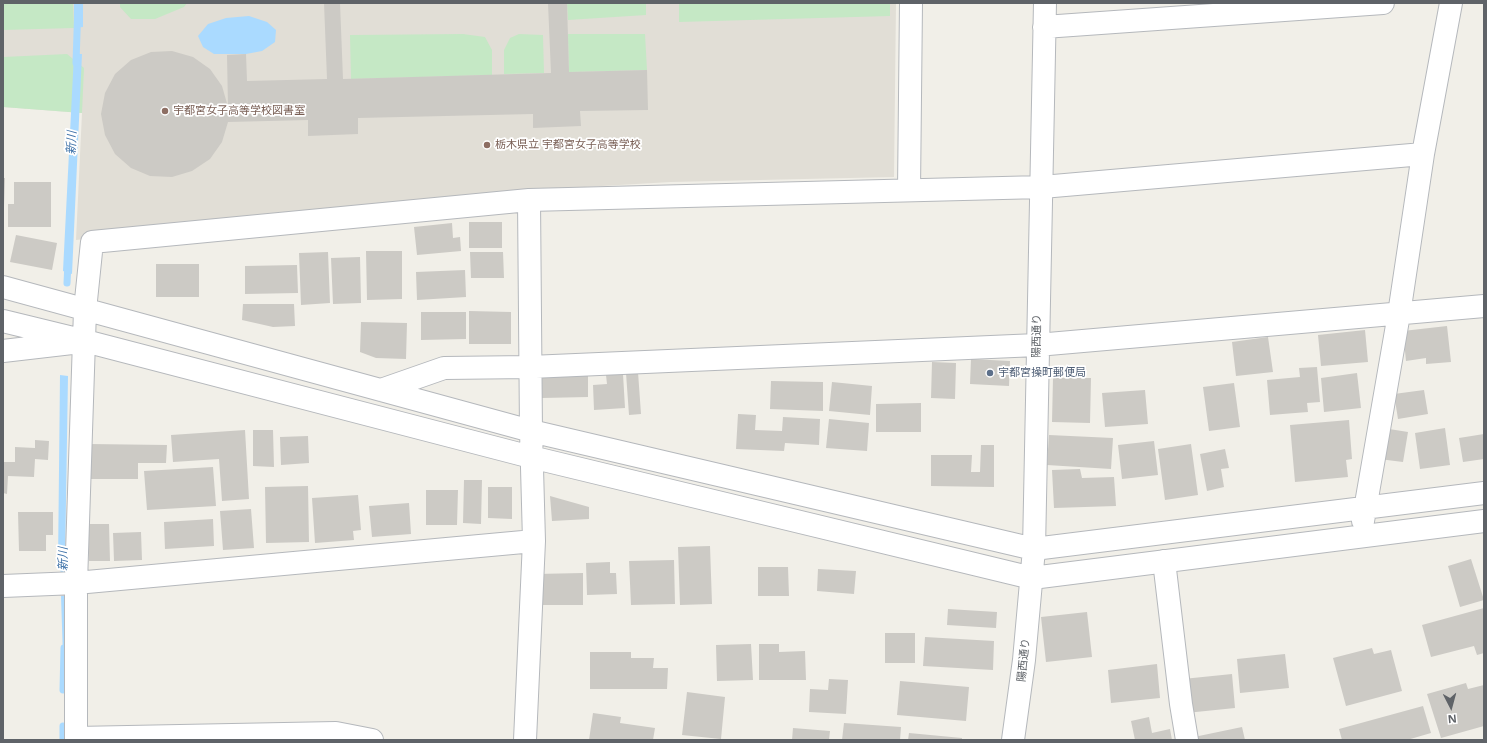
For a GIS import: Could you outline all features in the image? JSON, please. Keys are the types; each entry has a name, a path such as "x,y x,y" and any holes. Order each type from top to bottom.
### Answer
{"street":[{"path":"909,190 910,3"},
{"name":"陽西通り","path":"1014,740 1024,660 1034,549 1045,3"},
{"path":"1044,27 1383,3"},
{"path":"1361,536 1399,314 1423,154 1451,3"},
{"path":"372,740 336,734 76,739 76,583 85,310 92,242 529,200 1042,187 1423,154"},
{"path":"525,740 534,541 530,367 529,200"},
{"path":"3,287 531,431 1034,549 1484,492"},
{"path":"381,390 444,368 530,367 1037,345 1484,306"},
{"path":"3,321 532,457 1032,578 1484,521"},
{"path":"3,351 85,341"},
{"path":"3,586 76,583 534,541"},
{"path":"1164,561 1181,704 1187,740"}],"shaded area":[{"name":"栃木県立 宇都宮女子高等学校","path":"3,3 896,3 894,177 671,182 497,192 76,240 82,113 3,107"}],"green space":[{"path":"3,3 73,3 74,28 3,30"},
{"path":"120,3 187,3 184,7 155,19 131,19 120,7"},
{"path":"567,3 646,3 646,15 568,20"},
{"path":"679,3 890,3 890,16 679,22"},
{"path":"463,34 485,37 492,50 492,75 351,79 350,35"},
{"path":"519,34 543,35 544,73 504,74 504,50 510,38"},
{"path":"568,34 645,34 647,70 569,72"},
{"path":"67,54 84,68 82,113 3,107 3,57"}],"water":[{"path":"74,3 83,3 83,27 74,28"},
{"path":"249,16 267,22 276,30 275,42 262,51 246,54 214,54 203,47 198,36 208,24 226,18"},
{"path":"74,54 82,54 72,274 63,271"},
{"path":"60,375 68,376 65,563 58,564"},
{"path":"61,596 68,596 69,656 63,657"}],"building":[{"path":"324,3 340,3 343,79 551,73 548,3 567,3 569,72 647,70 648,110 580,111 581,126 533,128 533,114 358,118 358,134 308,136 308,120 228,122 222,142 210,159 192,171 172,177 150,176 131,168 115,154 105,135 101,114 105,93 115,74 131,60 151,52 172,51 193,57 210,69 222,86 228,107 227,55 246,54 247,81 327,79"},
{"path":"3,178 5,178 4,207 3,207"},
{"path":"14,182 51,182 51,227 8,227 8,204 14,204"},
{"path":"469,222 502,222 502,248 469,248"},
{"path":"452,223 453,238 460,237 461,251 417,255 414,227"},
{"path":"16,235 57,243 52,270 10,262"},
{"path":"366,251 402,251 402,299 367,300"},
{"path":"328,252 330,303 301,305 299,253"},
{"path":"470,252 503,252 504,278 471,278"},
{"path":"360,257 361,303 333,304 331,258"},
{"path":"156,264 199,264 199,297 156,297"},
{"path":"297,265 298,293 245,294 245,266"},
{"path":"465,270 466,297 417,300 416,272"},
{"path":"243,304 294,304 295,326 273,327 242,320"},
{"path":"469,311 511,312 511,344 469,344"},
{"path":"421,312 466,312 466,339 421,340"},
{"path":"361,322 407,323 406,359 376,358 360,352"},
{"path":"1447,326 1451,362 1426,364 1426,358 1406,361 1403,331"},
{"path":"1365,330 1368,362 1321,366 1318,335"},
{"path":"1268,337 1273,372 1236,376 1232,342"},
{"name":"宇都宮操町郵便局","path":"971,359 1010,361 1009,386 970,384"},
{"path":"932,362 956,363 955,399 931,398"},
{"path":"1317,367 1320,402 1307,403 1308,412 1270,415 1267,380 1300,377 1299,368"},
{"path":"542,370 588,370 588,397 542,398"},
{"path":"638,372 641,414 629,415 626,373"},
{"path":"1357,373 1361,408 1324,412 1321,378"},
{"path":"623,374 625,408 594,410 593,385 607,384 606,375"},
{"path":"1053,378 1091,378 1090,423 1052,422"},
{"path":"771,381 823,382 823,411 770,409"},
{"path":"832,382 872,386 870,415 829,411"},
{"path":"1234,383 1240,427 1209,431 1203,387"},
{"path":"1145,390 1148,424 1105,427 1102,393"},
{"path":"1424,390 1428,414 1398,419 1394,394"},
{"path":"921,403 921,432 876,432 876,404"},
{"path":"738,414 756,415 755,430 782,431 783,417 820,419 819,445 785,443 784,451 736,449"},
{"path":"829,419 869,423 867,451 826,448"},
{"path":"1349,420 1352,459 1346,460 1348,477 1295,482 1290,425"},
{"path":"1383,428 1408,432 1403,462 1379,459"},
{"path":"1445,428 1450,465 1420,469 1415,433"},
{"path":"245,430 249,499 222,501 219,459 173,462 171,435"},
{"path":"253,430 273,430 274,467 253,466"},
{"path":"1484,434 1484,459 1463,462 1459,438"},
{"path":"1049,435 1113,438 1111,469 1047,465"},
{"path":"308,436 309,463 281,465 280,437"},
{"path":"35,440 49,441 48,460 35,459 34,477 8,476 7,494 3,493 3,462 15,462 15,447 35,448"},
{"path":"1154,441 1158,475 1122,479 1118,445"},
{"path":"89,444 167,445 166,463 138,463 138,479 89,479"},
{"path":"1191,444 1198,495 1165,500 1158,449"},
{"path":"981,445 994,445 994,487 931,486 931,455 972,455 971,472 980,472"},
{"path":"1225,449 1229,468 1221,469 1224,487 1207,491 1200,454"},
{"path":"213,467 216,506 147,510 144,471"},
{"path":"1080,469 1082,478 1114,477 1116,506 1054,508 1052,470"},
{"path":"464,480 482,480 481,524 463,523"},
{"path":"308,486 309,542 266,543 265,487"},
{"path":"488,487 512,487 512,519 488,518"},
{"path":"426,490 458,490 457,525 426,525"},
{"path":"358,495 361,530 353,531 354,540 315,543 312,498"},
{"path":"550,496 589,507 589,519 552,521"},
{"path":"409,503 411,534 372,537 369,506"},
{"path":"251,509 254,548 223,550 220,511"},
{"path":"18,512 53,512 53,535 46,535 46,551 19,551"},
{"path":"213,519 214,546 165,549 164,522"},
{"path":"89,524 109,524 110,561 89,561"},
{"path":"141,532 142,560 114,561 113,533"},
{"path":"710,546 712,604 680,605 678,547"},
{"path":"1471,559 1484,600 1460,607 1448,566"},
{"path":"674,560 675,604 631,605 629,561"},
{"path":"610,562 610,573 616,573 617,594 587,595 586,563"},
{"path":"758,567 788,567 789,596 758,596"},
{"path":"818,569 856,571 854,594 817,591"},
{"path":"583,573 583,605 536,605 536,574"},
{"path":"1484,608 1484,653 1477,655 1474,646 1431,657 1422,625"},
{"path":"948,609 997,612 996,628 947,625"},
{"path":"1087,612 1092,657 1046,662 1041,617"},
{"path":"885,633 915,633 915,663 885,663"},
{"path":"925,637 994,641 993,670 923,666"},
{"path":"751,644 753,680 717,681 716,645"},
{"path":"759,644 779,644 779,652 805,651 806,680 759,680"},
{"path":"1372,648 1374,654 1391,650 1402,691 1346,706 1333,658"},
{"path":"590,652 631,652 631,658 654,658 653,668 668,668 667,689 590,689"},
{"path":"1285,654 1289,688 1240,693 1237,659"},
{"path":"1157,664 1160,698 1111,703 1108,670"},
{"path":"1232,674 1235,708 1186,713 1183,679"},
{"path":"829,679 848,680 846,714 809,712 810,689 828,690"},
{"path":"900,681 969,687 966,721 897,715"},
{"path":"1466,683 1468,689 1484,685 1484,726 1441,738 1427,694"},
{"path":"687,692 725,697 721,739 682,735"},
{"path":"1423,706 1431,733 1407,740 1342,740 1339,729"},
{"path":"593,713 621,717 620,723 655,728 653,740 589,740"},
{"path":"1149,717 1152,733 1170,729 1172,740 1135,740 1131,721"},
{"path":"844,723 901,727 900,740 842,740"},
{"path":"1242,727 1245,740 1194,740 1194,737"},
{"path":"793,728 830,731 829,740 792,740"},
{"path":"909,733 962,738 962,740 908,740"}],"waterway":[{"name":"新川","path":"76,63 78,3"},
{"name":"新川","path":"67,283 68,263"},
{"name":"新川","path":"64,554 64,582"},
{"name":"新川","path":"63,690 64,648"},
{"name":"新川","path":"63,726 63,740"}],"place":[{"name":"宇都宮女子高等学校図書室","path":"165,111"},
{"name":"栃木県立 宇都宮女子高等学校","path":"487,145"},
{"name":"宇都宮操町郵便局","path":"990,373"}]}
